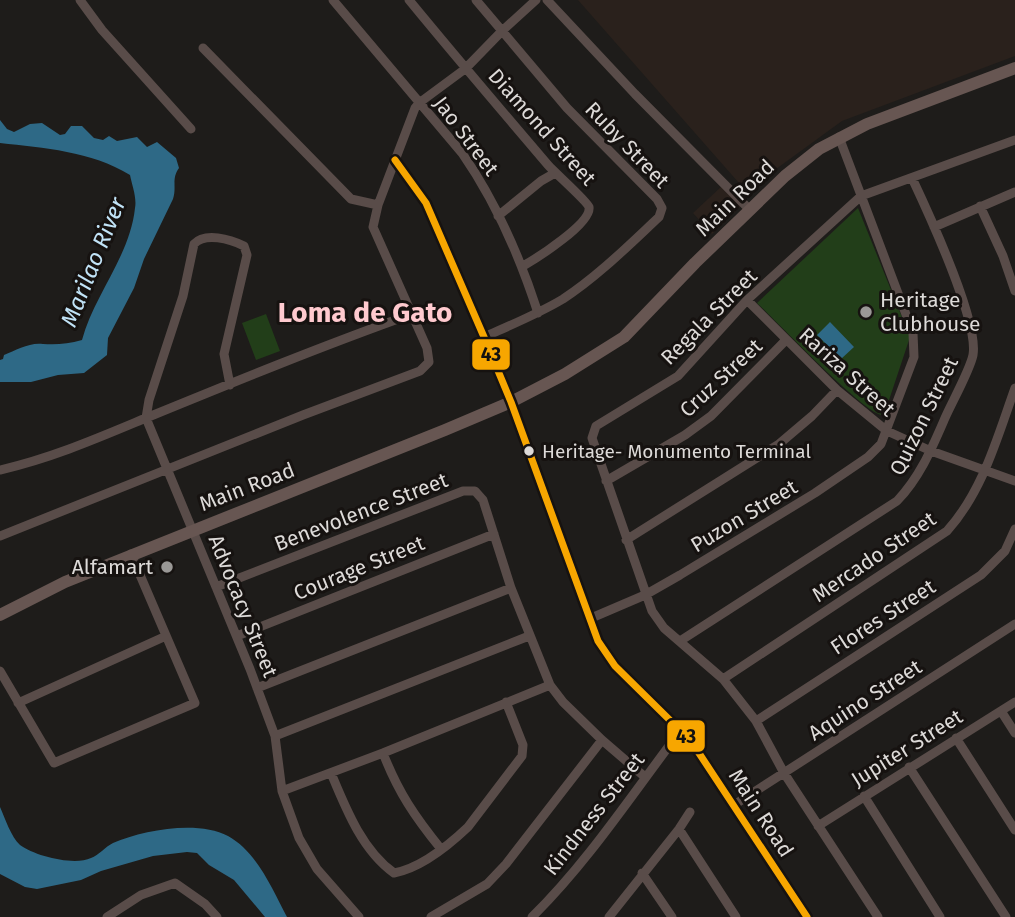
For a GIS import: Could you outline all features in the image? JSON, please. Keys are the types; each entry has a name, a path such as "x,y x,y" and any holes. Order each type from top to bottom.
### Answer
{"main road":[{"name":"Main Road","path":"0,615 65,582 432,435 511,402 565,374 624,337 695,262 803,161 839,137 1015,68"}],"street":[{"path":"80,0 102,30 191,129"},
{"name":"Jao Street","path":"333,0 463,153 477,174 523,266 538,313"},
{"name":"Diamond Street","path":"410,0 555,173 585,200 589,207 588,216 580,225 523,266"},
{"name":"Ruby Street","path":"476,0 567,108 657,199 662,208 659,217 613,260 564,298 484,337"},
{"path":"0,536 420,371 429,362 427,348 373,228 378,205 419,103 466,69 536,0"},
{"path":"547,0 750,210"},
{"path":"203,48 351,199 378,205"},
{"name":"Puzon Street","path":"589,620 645,595 815,493 868,457 881,443 914,357 913,333 839,137"},
{"name":"Regala Street","path":"878,917 784,773 756,721 723,679 664,628 652,611 625,540 592,438 596,426 678,376 747,300 861,197 1015,140"},
{"path":"395,160 426,203 511,402"},
{"path":"498,216 555,173"},
{"name":"Quizon Street","path":"680,641 897,501 913,484 931,450 973,354 969,318 912,178"},
{"path":"934,227 1015,192"},
{"path":"980,206 1003,256 1015,291"},
{"path":"146,418 149,400 183,296 194,244 200,238 236,242 244,246 247,255 224,354 230,385"},
{"path":"1003,256 1015,251"},
{"name":"Rariza Street","path":"747,300 837,390 887,431 1015,481"},
{"path":"0,470 49,458 292,358 412,314"},
{"name":"Cruz Street","path":"606,481 685,435 711,416 786,341"},
{"name":"Mercado Street","path":"723,679 947,531 964,512 985,469 1015,388"},
{"path":"625,540 779,444 837,390"},
{"name":"Main Road","path":"511,402 598,640 615,666 691,741 807,917"},
{"name":"Advocacy Street","path":"146,418 275,736 282,791 299,838 317,869 359,917"},
{"name":"Benevolence Street","path":"216,587 463,491 475,491 483,500 511,588 550,685 563,702 602,740 645,777"},
{"name":"Flores Street","path":"756,721 981,575 1004,551 1015,529"},
{"name":"Courage Street","path":"236,636 494,534"},
{"path":"0,671 54,763 195,703 131,554"},
{"path":"257,688 511,588"},
{"name":"Aquino Street","path":"734,805 1015,624"},
{"path":"19,703 166,636"},
{"path":"275,736 529,636"},
{"path":"282,791 383,754 550,685"},
{"path":"331,773 346,808 368,846 384,866 394,873 406,871 441,849 468,827 522,755 523,746 506,702"},
{"name":"Jupiter Street","path":"818,826 1015,702"},
{"path":"1001,711 1015,733"},
{"name":"Kindness Street","path":"532,917 557,890 681,730"},
{"path":"956,738 1015,830"},
{"path":"431,917 487,884 506,864 602,740"},
{"path":"383,754 396,786 414,817 441,849"},
{"path":"909,767 1006,917"},
{"path":"864,796 940,917"},
{"path":"611,916 690,812"},
{"path":"679,829 736,917"},
{"path":"642,873 672,917"},
{"path":"107,917 141,895 175,883 205,904 217,917"}],"shaded area":[{"path":"578,0 1015,0 1015,56 842,121 746,191"},
{"path":"722,186 741,206 712,234 693,213"}],"green space":[{"path":"858,208 910,337 887,406 881,415 839,383 757,303"},
{"path":"266,314 280,351 256,360 242,323"}],"water":[{"path":"0,120 7,129 14,132 30,124 42,123 60,135 65,134 71,126 82,126 94,138 103,140 109,136 117,141 137,137 147,147 157,142 176,158 179,168 175,176 173,199 144,259 134,288 108,338 107,355 84,373 58,375 31,382 0,382 0,360 4,355 28,345 62,344 82,340 132,226 135,200 130,175 83,156 0,143"},
{"path":"830,322 854,347 841,359 817,335"},
{"path":"0,807 20,845 45,856 65,860 91,858 113,843 139,834 186,828 216,831 228,836 247,851 263,872 287,917 265,917 234,880 209,865 197,853 153,856 101,871 81,880 37,889 25,887 0,874"}],"transit line":[{"name":"43","path":"395,160 426,203 484,337 511,402 598,641 615,666 691,741 807,917"}],"place":[{"name":"Heritage Clubhouse","path":"866,312"},
{"name":"Heritage- Monumento Terminal","path":"529,451"},
{"name":"Alfamart","path":"167,567"}],"district":[{"name":"Loma de Gato","path":"365,312"}],"water label":[{"name":"Marilao River","path":"93,262"}]}
